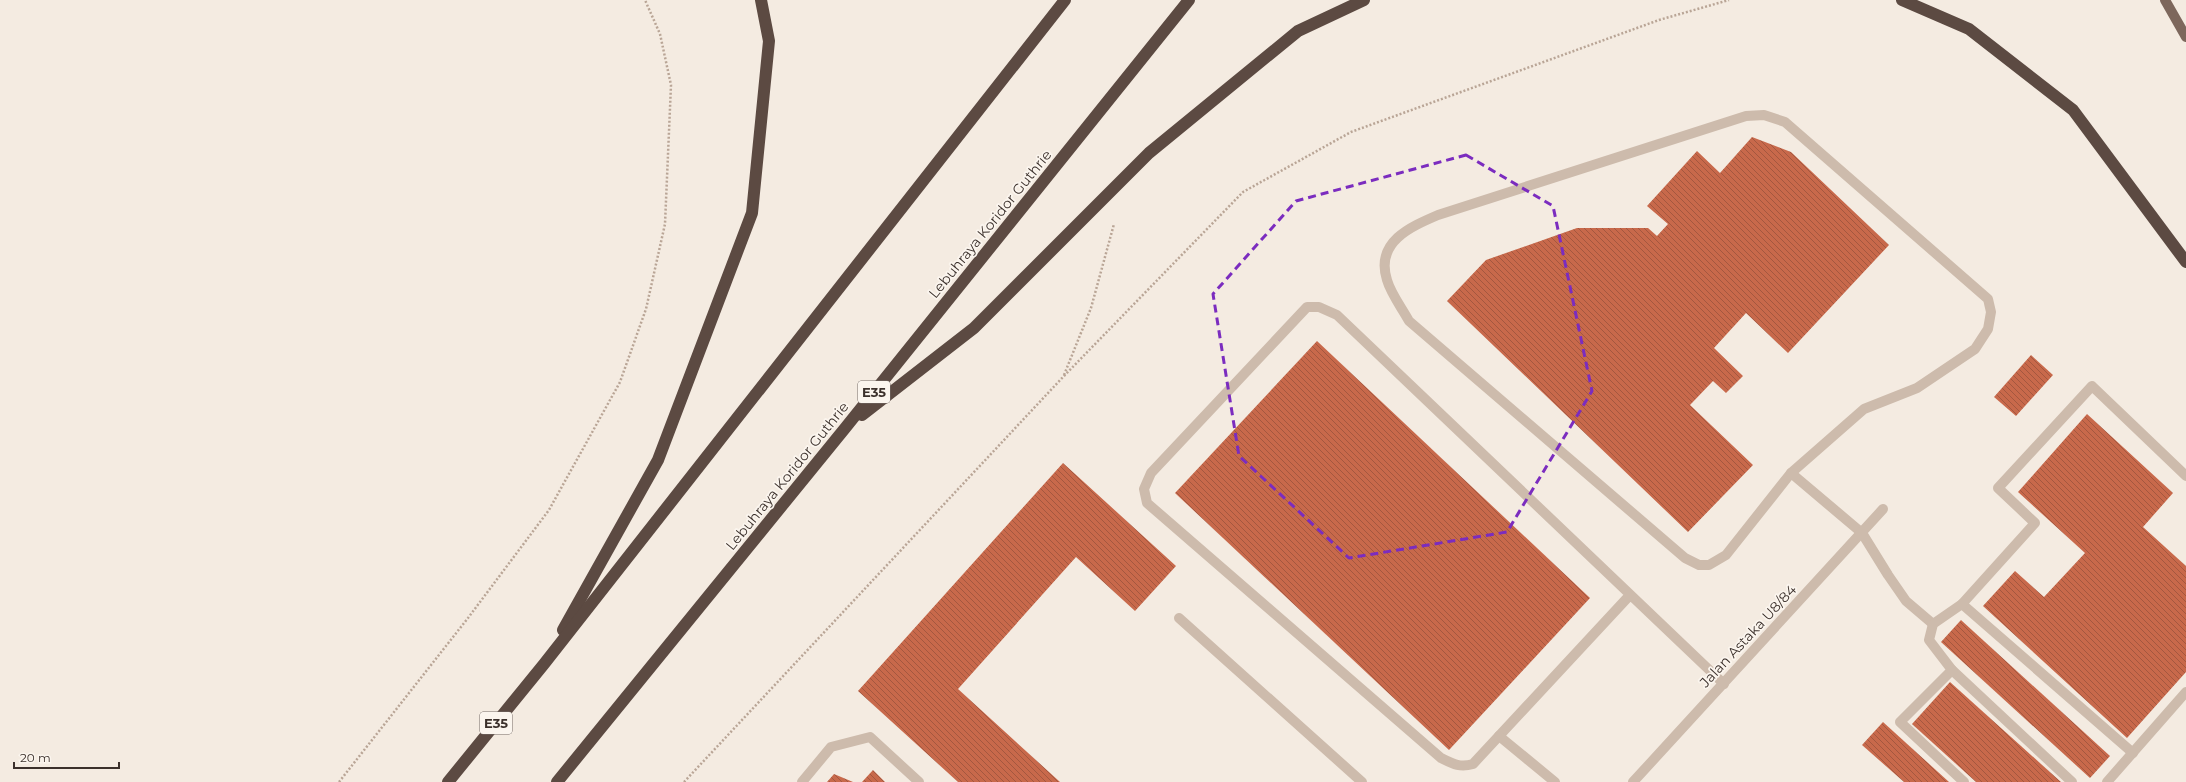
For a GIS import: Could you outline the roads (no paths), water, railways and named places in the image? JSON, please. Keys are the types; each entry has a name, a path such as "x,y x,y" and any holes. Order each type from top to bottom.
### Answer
{"highway":[{"path":"544,664 658,460 752,213 769,41 761,0"},
{"name":"E35","path":"448,782 544,664 1065,0"},
{"name":"Lebuhraya Koridor Guthrie","path":"557,782 846,427 1189,0"},
{"path":"846,427 974,328 1149,152 1298,31 1364,0"},
{"path":"1902,0 1969,29 2073,110 2186,262"}],"main road":[{"path":"2165,0 2186,37"}],"street":[{"path":"1764,115 1785,122 1988,299 1991,312 1988,329 1975,349 1917,388 1864,409 1791,473 1726,555 1709,565 1699,565 1685,558 1409,321 1387,282 1384,268 1386,253 1396,239 1409,228 1438,215 1746,116 1764,115"},
{"path":"1630,595 1473,764 1464,767 1453,764 1441,758 1147,503 1144,488 1151,473 1307,307 1319,307 1337,315 1724,684"},
{"path":"2072,782 1952,670 1929,640 1933,624 1962,604 2036,523 1998,488 2092,386 2186,476"},
{"path":"1791,473 1862,533 1888,575 1906,600 1933,624"},
{"name":"Jalan Astaka U8/84","path":"1633,782 1883,509"},
{"path":"1962,604 2133,753"},
{"path":"1179,618 1362,782"},
{"path":"1952,670 1900,722 1964,782"},
{"path":"2107,782 2186,692"},
{"path":"1499,736 1554,782"},
{"path":"802,782 831,747 870,737 919,782"}]}
